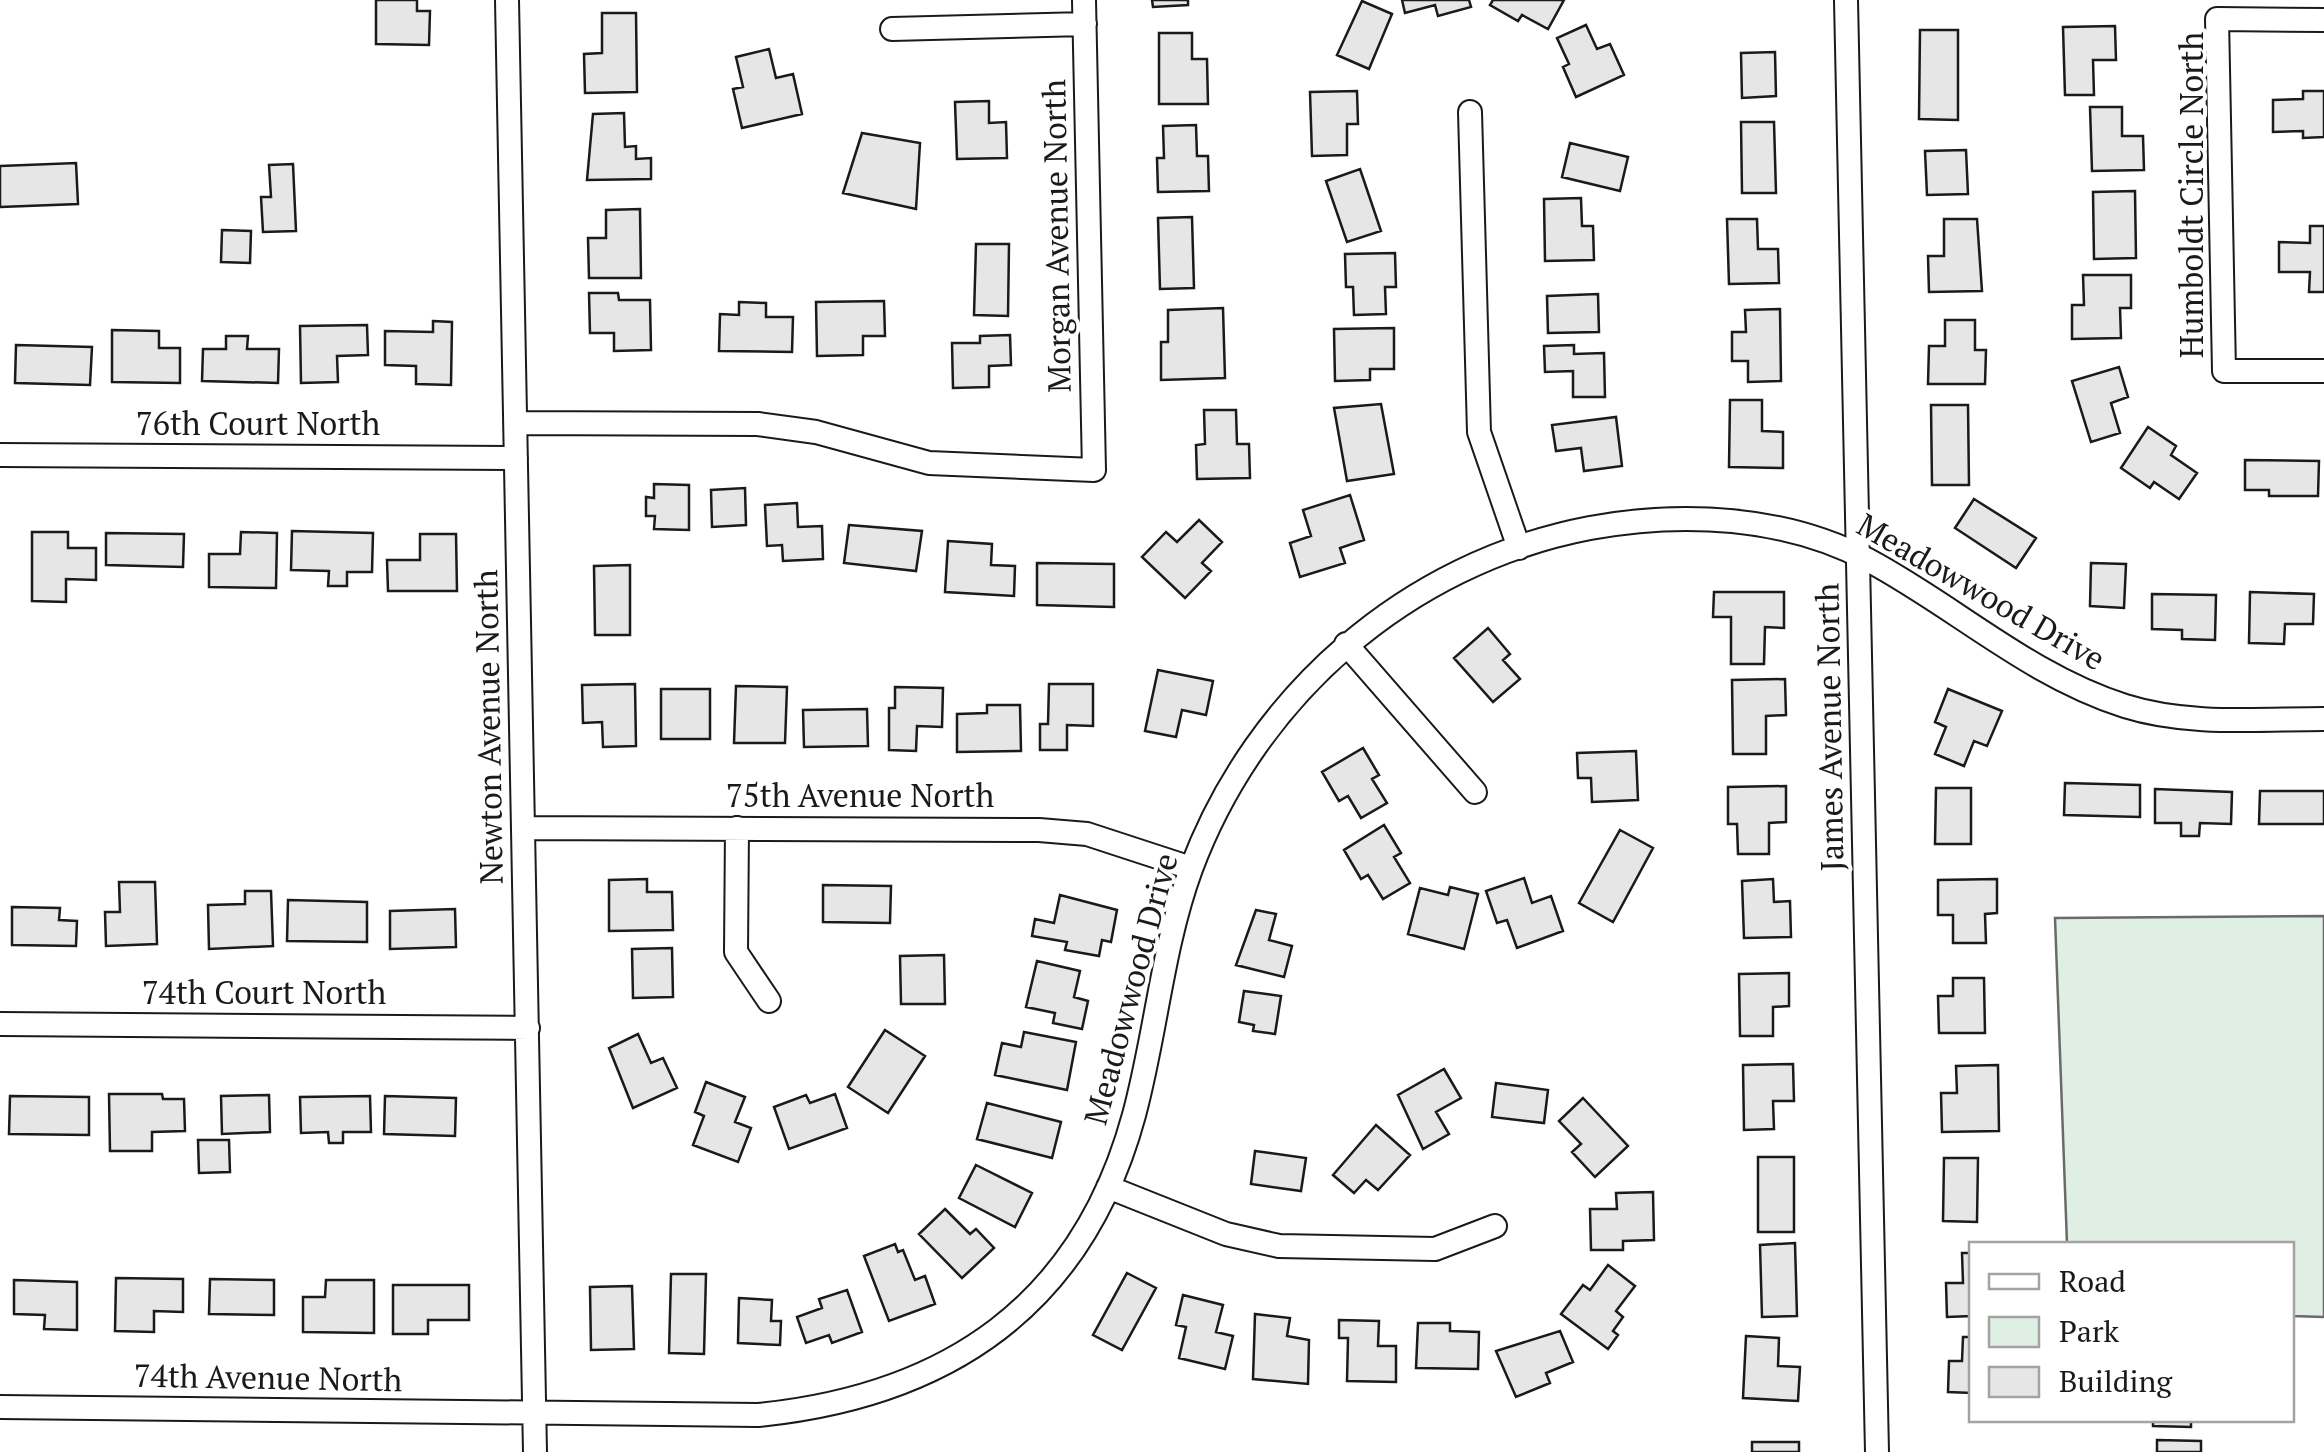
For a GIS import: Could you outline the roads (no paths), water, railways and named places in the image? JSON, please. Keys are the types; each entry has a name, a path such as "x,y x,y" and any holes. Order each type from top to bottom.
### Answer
{"street":[{"name":"Newton Avenue North","path":"507,0 535,1452"},
{"name":"James Avenue North","path":"1846,0 1877,1452"},
{"name":"Morgan Avenue North","path":"516,422 758,424 816,432 928,463 1094,470 1084,12"},
{"path":"892,29 1084,12"},
{"name":"Humboldt Circle North","path":"2324,20 2217,19 2224,370 2324,371"},
{"path":"1470,112 1479,432 1518,548"},
{"name":"76th Court North","path":"0,455 516,458"},
{"name":"Meadowwood Drive","path":"534,1415 758,1415 822,1409 885,1392 944,1366 998,1331 1044,1287 1083,1234 1108,1187 1134,1116 1170,938 1191,868 1226,794 1268,727 1346,644 1378,618 1445,579 1518,548 1590,528 1698,520 1756,523 1816,536 1859,556 2056,678 2130,708 2210,718 2324,719"},
{"path":"1346,644 1475,792"},
{"name":"75th Avenue North","path":"523,828 1039,830 1088,834 1191,868"},
{"path":"737,828 736,952 769,1000"},
{"name":"74th Court North","path":"0,1024 528,1028"},
{"path":"1108,1187 1226,1234 1279,1246 1434,1249 1495,1226"},
{"name":"74th Avenue North","path":"0,1407 534,1415"}]}
